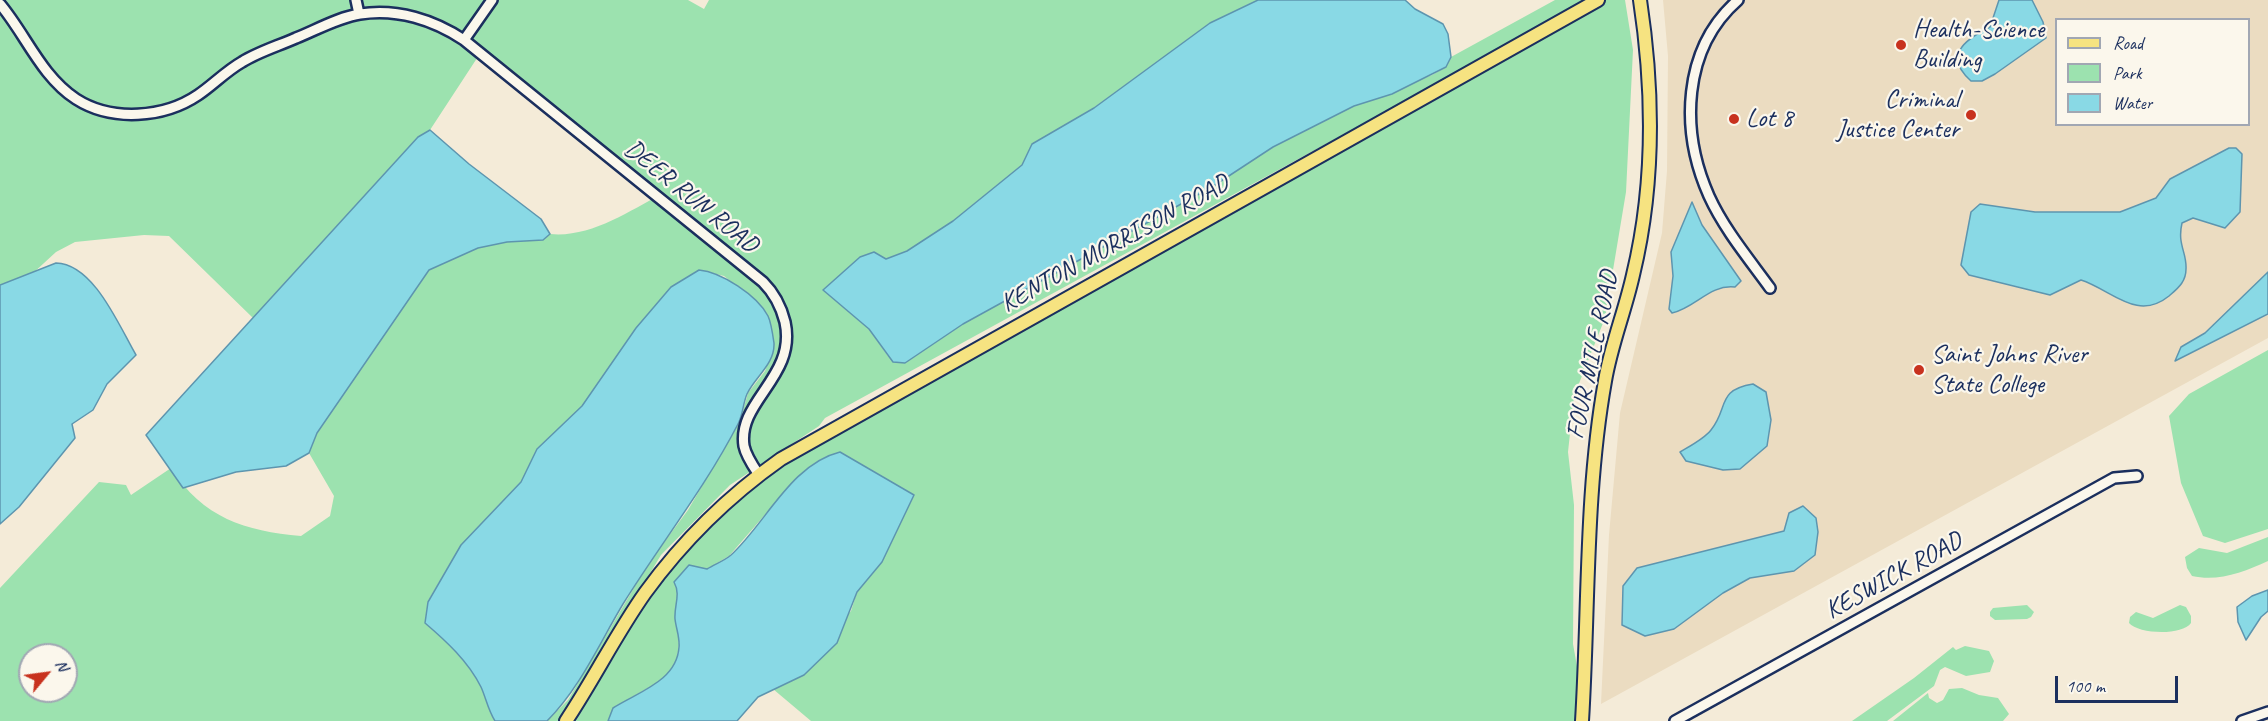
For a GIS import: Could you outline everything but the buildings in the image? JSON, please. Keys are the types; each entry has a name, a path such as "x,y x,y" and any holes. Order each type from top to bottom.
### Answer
{"main road":[{"name":"KENTON MORRISON ROAD","path":"566,721 646,592 675,556 759,475 830,429 1598,0"},
{"name":"FOUR MILE ROAD","path":"1582,721 1592,473 1605,379 1634,274 1645,211 1651,144 1652,102 1640,0"}],"street":[{"path":"0,4 48,74 61,88 78,100 98,108 137,114 176,106 198,95 243,61 359,14 356,0"},
{"path":"464,40 492,0"},
{"path":"1738,0 1718,20 1700,54 1690,104 1691,134 1709,196 1721,219 1770,288"},
{"name":"DEER RUN ROAD","path":"359,14 409,15 435,24 464,40 772,291 781,306 786,329 786,350 784,359 749,416 744,430 744,447 759,475"},
{"name":"KESWICK ROAD","path":"1675,721 2114,478 2137,476"},
{"path":"2242,721 2268,712"}],"shaded area":[{"name":"Saint Johns River State College","path":"1663,0 2268,0 2268,338 1601,704 1609,535 1620,413 1662,233 1667,171 1668,56"}],"green space":[{"path":"0,0 688,0 704,9 709,0 1258,0 1210,23 1094,108 1032,144 1022,165 953,221 907,251 823,290 869,329 888,356 905,363 963,324 1212,187 1273,147 1354,106 1392,94 1410,83 1432,75 1446,67 1451,57 1555,0 1589,0 825,418 819,426 730,485 661,555 561,721 547,721 568,700 648,564 688,510 740,421 748,393 765,371 774,345 768,316 724,276 699,270 671,287 636,328 582,406 537,449 521,482 461,545 428,601 425,623 470,669 481,687 495,721 0,721 0,588 99,482 126,485 131,495 171,468 197,499 227,519 262,530 301,536 330,516 334,496 309,453 317,433 429,270 478,248 506,242 543,240 550,234 565,234 594,228 662,194 483,49 430,130 418,137 253,318 169,236 144,235 75,242 56,252 31,275 0,285"},
{"path":"1606,0 1625,0 1633,50 1626,192 1605,318 1574,396 1568,452 1574,505 1573,644 1580,683 1578,721 811,721 773,689 780,685 851,611 857,592 882,562 913,495 840,452 796,479 729,556 707,569 689,565 678,589 675,614 679,644 677,659 670,673 613,708 608,721 571,721 636,618 679,560 716,521 784,462"},
{"path":"2268,350 2268,529 2225,543 2203,536 2181,483 2169,416 2189,394"},
{"path":"2268,537 2268,561 2250,569 2221,577 2202,578 2192,576 2187,568 2185,557 2199,548 2227,553"},
{"path":"2027,605 2034,612 2027,619 1995,620 1990,616 1993,608"},
{"path":"2180,605 2186,607 2191,616 2191,623 2179,630 2150,631 2134,627 2129,623 2130,617 2136,612 2153,618"},
{"path":"1965,646 1989,651 1994,661 1990,672 1966,676 1945,667 1940,670 1934,686 1887,721 1852,721 1914,678 1953,647 1956,650"},
{"path":"1962,688 1979,695 1998,698 2009,714 2003,721 1893,721 1928,693 1929,698 1937,703 1943,700 1949,689"}],"water":[{"path":"1258,0 1405,0 1415,9 1443,24 1448,34 1451,57 1446,67 1392,94 1354,106 1273,147 1212,187 963,324 905,363 893,362 869,329 823,290 860,257 874,252 886,259 907,251 953,221 1022,165 1032,144 1094,108 1210,23"},
{"path":"1999,0 2032,0 2043,22 2046,38 1995,74 1982,81 1971,81 1958,64 1960,50 1972,37 1990,27"},
{"path":"430,130 469,164 541,219 550,234 543,240 507,242 478,248 429,270 317,433 309,453 286,466 236,472 183,488 146,435 418,137"},
{"path":"2229,148 2236,148 2242,154 2240,212 2225,228 2193,218 2182,223 2181,243 2186,263 2185,278 2169,296 2157,303 2146,306 2125,302 2081,280 2050,295 1969,275 1961,265 1971,212 1980,204 2035,212 2120,212 2156,198 2170,179"},
{"path":"1692,202 1702,225 1741,281 1735,287 1718,289 1672,313 1669,309 1673,276 1671,252"},
{"path":"56,263 70,266 94,285 113,313 136,355 107,384 93,410 72,424 75,438 19,507 0,524 0,285"},
{"path":"699,270 728,280 756,300 763,308 769,319 774,343 768,364 750,388 740,420 725,448 637,581 588,665 559,708 547,721 495,721 481,687 470,669 449,644 425,623 428,602 461,545 521,482 537,449 582,406 636,328 671,287"},
{"path":"2268,272 2268,314 2175,361 2181,347 2205,333"},
{"path":"1753,384 1766,392 1771,420 1767,446 1740,469 1723,470 1686,461 1680,452 1711,430 1728,395 1741,387"},
{"path":"840,452 914,495 882,562 857,592 837,643 804,675 758,697 737,721 608,721 613,708 655,684 664,677 677,659 679,644 675,614 677,591 674,582 689,565 707,569 731,555 793,481 823,459"},
{"path":"1803,506 1816,518 1818,532 1815,555 1794,571 1750,578 1723,593 1674,629 1645,636 1622,625 1623,586 1637,568 1784,531 1789,513"},
{"path":"2268,590 2268,611 2261,617 2246,640 2238,622 2237,607 2252,596"}],"place":[{"name":"Health-Science Building","path":"1901,45"},
{"name":"Criminal Justice Center","path":"1971,115"},
{"name":"Lot 8","path":"1734,119"},
{"name":"Saint Johns River State College","path":"1919,370"}]}
